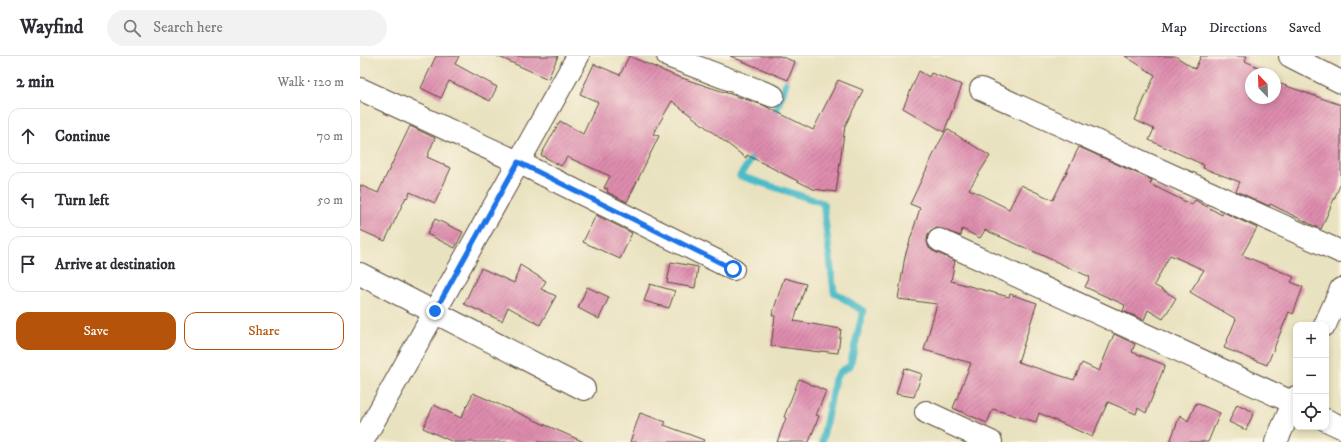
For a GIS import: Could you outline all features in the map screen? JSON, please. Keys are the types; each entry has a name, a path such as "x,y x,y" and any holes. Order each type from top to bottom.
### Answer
{"street":[{"path":"362,442 578,56"},
{"path":"668,56 773,96"},
{"path":"1290,56 1341,82"},
{"path":"360,89 518,162 733,269"},
{"path":"981,89 1341,252"},
{"path":"939,240 1293,400"},
{"path":"360,274 435,311 584,389"},
{"path":"1326,322 1341,289"},
{"path":"1276,442 1293,405"},
{"path":"926,412 991,442"},
{"path":"1329,421 1341,427"}],"building":[{"path":"436,56 459,56 455,64 497,87 490,101 449,81 441,98 421,88"},
{"path":"497,56 558,56 548,79"},
{"path":"629,56 673,75 763,105 813,130 838,80 863,90 845,126 836,192 813,189 747,155 746,158 672,101 653,134 659,136 627,202 607,192 608,189 604,188 610,176 567,157 561,166 541,155 560,121 583,134 598,102 580,94 594,64 620,75"},
{"path":"730,56 780,56 795,62 788,80"},
{"path":"1125,56 1175,56 1195,69 1201,56 1247,56 1245,61 1260,68 1245,68 1245,104 1281,104 1281,84 1341,105 1341,183 1321,229 1270,204 1269,206 1236,191 1240,182 1203,168 1204,165 1149,140 1154,129 1135,120 1155,75"},
{"path":"919,71 929,77 931,73 962,85 944,132 903,108"},
{"path":"410,126 435,138 427,157 451,168 435,203 410,192 407,198 406,197 385,241 360,230 360,185 378,193"},
{"path":"947,129 990,156 969,189 1009,209 1021,185 1053,200 1079,147 1152,180 1150,184 1192,205 1195,200 1222,215 1223,212 1257,228 1242,255 1294,277 1291,282 1303,287 1293,314 1289,312 1267,365 1224,348 1236,319 1190,292 1204,270 1170,255 1154,285 1176,298 1163,319 1148,310 1144,320 1123,311 1125,305 1085,287 1090,277 1037,253 985,230 980,238 962,229 961,236 937,228 931,230 928,234 927,242 929,248 933,251 955,261 951,281 1009,297 1010,294 1037,303 1018,362 1074,380 1082,363 1099,371 1114,334 1135,344 1132,352 1165,365 1146,413 1138,408 1136,414 1108,402 1092,437 1039,413 1036,422 993,409 987,423 953,408 971,363 924,350 937,304 898,299 905,256 920,208 910,204"},
{"path":"596,215 632,233 620,259 583,242"},
{"path":"435,219 463,232 455,248 427,234"},
{"path":"671,262 698,267 695,288 667,283"},
{"path":"520,265 546,281 541,289 556,296 540,325 508,307 502,321 464,304 481,268 514,283"},
{"path":"784,278 806,284 794,321 841,329 838,353 771,346 775,316 772,315"},
{"path":"650,284 675,291 669,308 644,301"},
{"path":"587,287 609,297 599,319 578,308"},
{"path":"904,368 922,374 914,397 896,394"},
{"path":"799,379 826,391 816,415 819,416 809,442 777,442 786,418 784,417"},
{"path":"473,393 584,442 453,442 423,428 434,405 461,418"},
{"path":"1196,403 1220,413 1208,442 1170,442 1180,415 1188,421"},
{"path":"1237,404 1254,412 1246,430 1229,422"},
{"path":"640,413 666,422 664,425 704,440 703,442 630,442"}],"waterway":[{"path":"773,120 786,83"},
{"path":"757,151 740,176 823,203 834,292 863,311 850,366 841,371 835,379 822,442"}],"route":[{"path":"435,311 518,162 733,269"}]}
